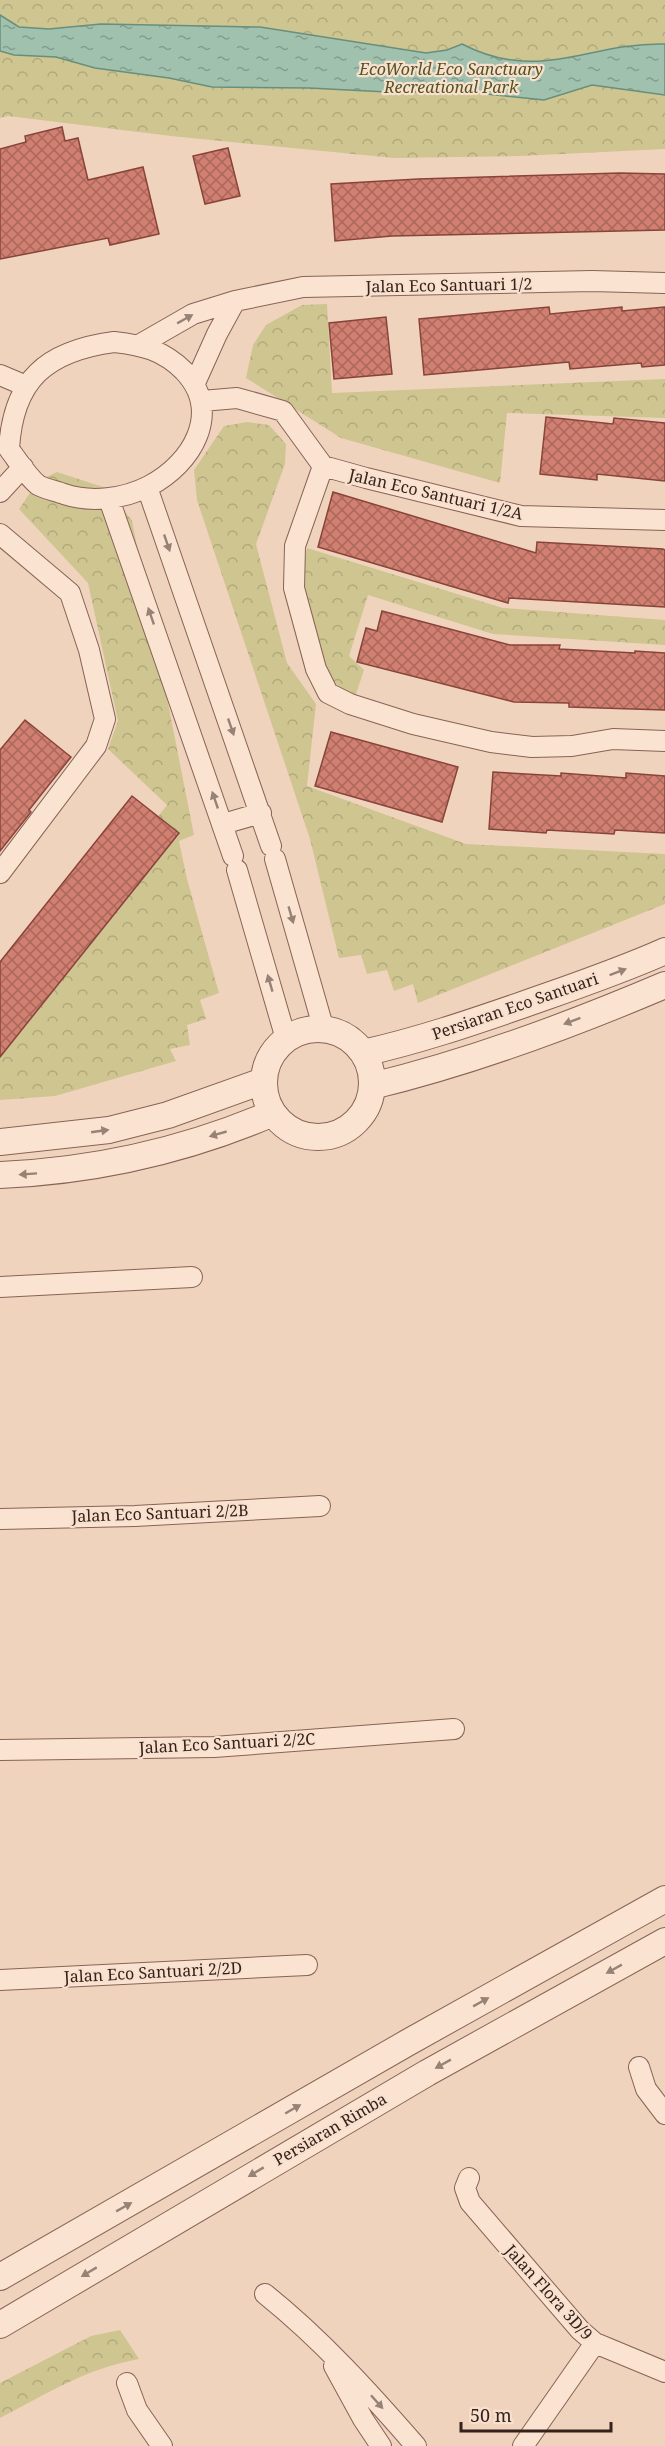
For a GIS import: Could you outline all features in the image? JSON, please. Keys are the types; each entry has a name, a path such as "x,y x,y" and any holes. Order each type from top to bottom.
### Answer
{"street":[{"name":"Jalan Eco Santuari 1/2","path":"139,345 193,314 235,301 303,287 592,281 665,283"},
{"path":"196,438 202,418 199,392 217,334 235,301"},
{"path":"237,398 196,438 174,469 147,487 109,499 78,499 39,485 9,449 15,405 26,386 41,369 52,361 75,351 114,342 139,345 158,351 174,362 199,392 237,398 283,411 323,466 296,546 294,588 316,669 328,693 350,704 413,724 491,742 532,747 572,746 613,739 665,741"},
{"path":"0,375 26,386"},
{"path":"0,409 10,429"},
{"name":"Jalan Eco Santuari 1/2A","path":"323,466 521,516 665,520"},
{"path":"0,492 22,467"},
{"path":"147,487 261,813 324,1030"},
{"path":"109,499 223,824 286,1039"},
{"path":"0,534 69,593 89,650 105,719 96,746 0,873"},
{"path":"223,824 261,813"},
{"name":"Persiaran Eco Santuari","path":"363,1053 402,1044 484,1018 621,971 665,951"},
{"name":"Persiaran Eco Santuari","path":"372,1086 496,1050 665,985"},
{"path":"324,1030 346,1037 363,1053 370,1069 372,1086 369,1102 360,1117 348,1128 332,1135 316,1137 299,1134 284,1125 273,1113 266,1098 263,1081 274,1050 286,1039 298,1033 324,1030"},
{"path":"0,1142 109,1130 168,1115 263,1081"},
{"path":"0,1175 32,1174 116,1162 231,1131 273,1113"},
{"path":"0,1287 192,1277"},
{"name":"Jalan Eco Santuari 2/2B","path":"0,1519 135,1516 321,1506"},
{"name":"Jalan Eco Santuari 2/2C","path":"0,1750 214,1747 454,1729"},
{"path":"0,2277 407,2043 665,1899"},
{"name":"Persiaran Rimba","path":"0,2325 427,2073 665,1941"},
{"name":"Jalan Eco Santuari 2/2D","path":"0,1980 307,1965"},
{"path":"639,2067 646,2089 665,2114"},
{"name":"Jalan Flora 3D/9","path":"469,2178 465,2188 470,2202 563,2312 595,2343 665,2372"},
{"path":"265,2294 303,2324 363,2385 416,2446"},
{"path":"523,2446 595,2343"},
{"path":"322,2345 363,2420 381,2446"},
{"path":"127,2383 137,2410 162,2446"}],"green space":[{"name":"EcoWorld Eco Sanctuary Recreational Park","path":"0,0 665,0 665,149 521,156 394,158 171,136 8,116 0,118"},
{"path":"327,304 332,393 665,379 665,418 507,413 500,483 341,438 246,378 253,345 266,325 302,305"},
{"path":"247,422 269,425 286,444 285,464 256,544 287,663 316,704 307,786 466,844 665,854 665,904 418,1003 413,984 394,991 387,970 367,974 361,955 339,958 310,839 197,500 194,470 224,426"},
{"path":"57,472 109,489 132,521 194,835 179,841 187,879 219,993 200,1000 206,1019 187,1025 190,1045 170,1049 176,1061 55,1096 0,1100 0,1023 167,805 108,749 118,721 88,583 19,509 38,481"},
{"path":"307,548 503,608 665,620 665,645 493,634 368,595 349,656 364,670 356,694 343,690 331,679 316,647 302,568"},
{"path":"120,2330 139,2359 84,2375 0,2418 0,2383 91,2336"}],"water":[{"path":"0,15 19,27 49,29 101,24 260,27 426,53 447,50 462,44 490,55 515,61 540,61 637,45 665,44 665,95 592,85 544,100 439,89 407,93 309,88 212,87 169,78 95,68 56,57 14,55 0,51"}],"building":[{"path":"62,127 65,141 78,138 88,180 143,167 159,234 110,245 108,238 0,259 0,149 26,142 25,136"},
{"path":"228,148 240,196 205,204 193,156"},
{"path":"620,173 665,174 665,230 392,236 335,241 331,184"},
{"path":"549,307 550,314 622,307 622,311 665,307 665,365 642,367 641,363 570,369 569,362 424,375 419,319"},
{"path":"386,317 392,374 334,379 329,323"},
{"path":"546,417 613,424 614,418 665,423 665,481 597,474 597,480 540,474"},
{"path":"333,492 536,553 537,542 663,549 665,550 665,607 509,598 508,603 318,547"},
{"path":"382,611 510,645 560,645 559,649 665,653 665,710 569,707 569,703 514,702 357,662 366,628 377,631"},
{"path":"25,720 71,757 0,851 0,750"},
{"path":"331,732 458,767 442,822 315,786"},
{"path":"493,772 561,776 561,773 626,778 626,773 665,776 665,833 615,830 614,834 547,830 546,833 489,829"},
{"path":"132,796 179,833 0,1057 0,962"}]}
